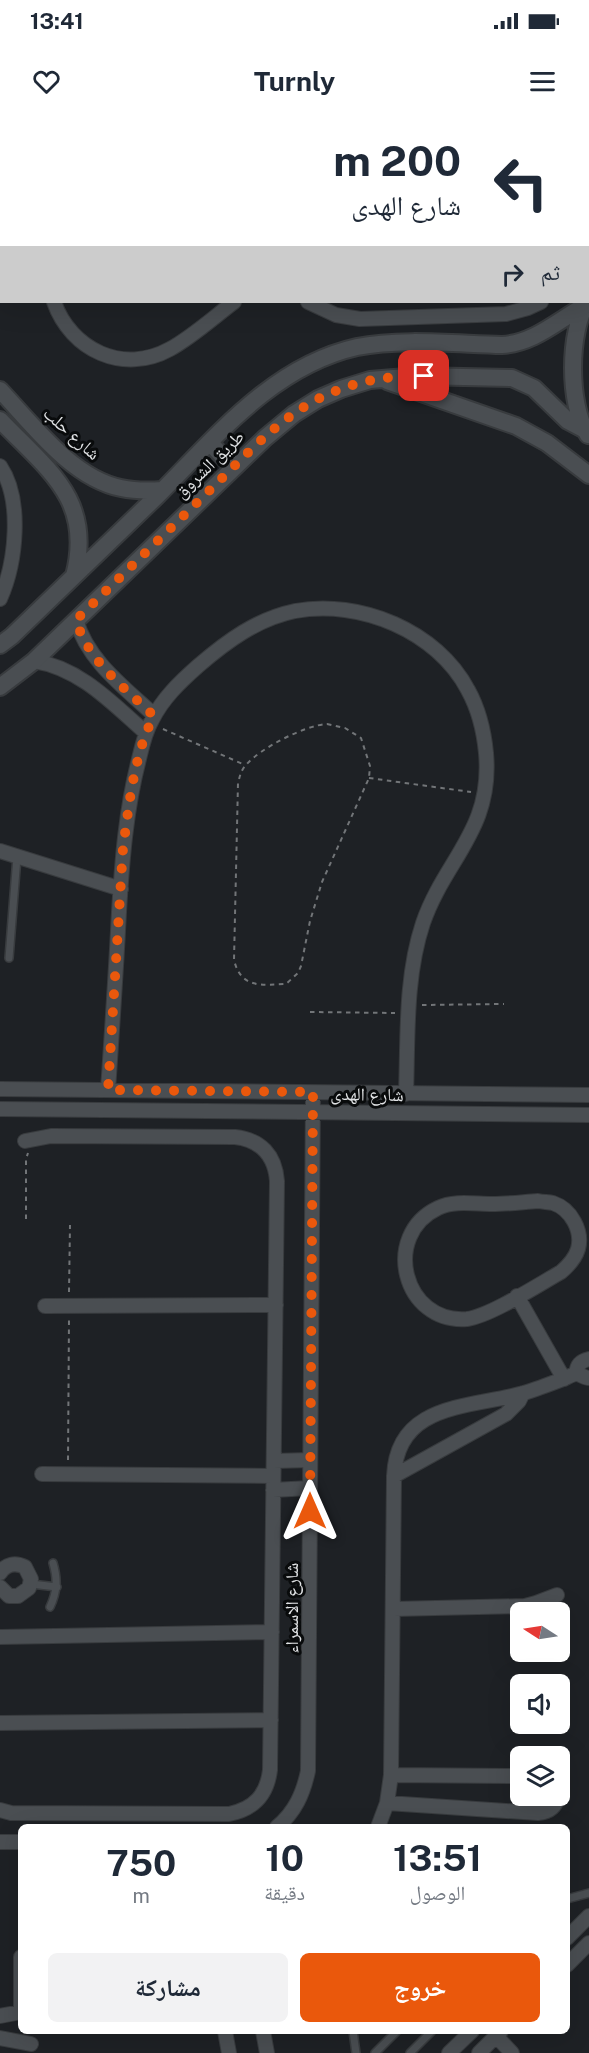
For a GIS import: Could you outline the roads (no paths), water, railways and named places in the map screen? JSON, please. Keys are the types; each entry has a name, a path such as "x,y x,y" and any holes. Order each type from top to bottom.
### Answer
{"street":[{"path":"54,303 61,319 72,334 86,346 111,356 137,359 155,356 171,349 233,303"},
{"path":"310,303 336,315 360,319 506,314 539,303"},
{"path":"587,433 577,405 574,353 578,327 588,303"},
{"name":"طريق الشروق","path":"0,645 12,636 210,443 272,386 299,369 327,356 357,347 388,343 502,345 521,342 542,333 588,303"},
{"name":"طريق الشروق","path":"0,687 34,661 233,467 294,414 318,399 341,389 380,378 418,376 512,378 534,388 568,422 587,433"},
{"path":"380,378 516,426 547,443 589,475"},
{"name":"شارع حلب","path":"0,390 66,459 82,472 111,485 142,491 162,490"},
{"path":"0,420 51,474 65,491 75,511 80,533 80,555 74,576"},
{"path":"210,443 233,467"},
{"path":"51,474 66,459"},
{"path":"0,466 11,488 14,504 13,558 9,580 0,599"},
{"path":"108,1090 128,808 150,724 165,699 180,682 234,637 263,621 296,611 329,609 362,613 394,623 423,640 448,663 468,690 480,721 486,753 485,794 480,814 468,840 436,893 424,920 416,947 411,976 406,1094"},
{"path":"76,620 80,633 93,656 150,724"},
{"path":"34,661 50,663 76,675 150,724"},
{"path":"0,851 121,889"},
{"name":"شارع الهدى","path":"0,1089 589,1095"},
{"name":"شارع الاسمراء","path":"281,1824 297,1806 308,1771 313,1092"},
{"name":"شارع الهدى","path":"0,1109 589,1115"},
{"path":"0,1810 11,1813 229,1814 242,1812 258,1800 268,1783 271,1720 276,1305 276,1170 273,1159 266,1149 257,1143 246,1138 235,1137 51,1136 30,1140"},
{"path":"538,1201 553,1203 565,1210 575,1221 579,1235 578,1249 572,1262 561,1272 517,1296 481,1316 457,1318 434,1312 421,1302 406,1274 404,1258 407,1242 414,1228 438,1207 454,1203 496,1204 538,1201"},
{"path":"517,1296 576,1377"},
{"path":"45,1306 276,1305"},
{"path":"576,1377 580,1364 589,1359"},
{"path":"379,1824 387,1803 391,1775 394,1476 395,1462 401,1446 411,1431 424,1419 439,1411 523,1393 576,1377"},
{"path":"394,1476 506,1414 519,1401 523,1393"},
{"path":"274,1461 310,1460"},
{"path":"42,1474 273,1483 310,1488"},
{"path":"1,1569 11,1564 21,1565 28,1570 31,1579 26,1592 18,1596 9,1596 1,1590"},
{"path":"393,1609 525,1605 557,1595"},
{"path":"0,1637 272,1632"},
{"path":"0,1723 271,1720"},
{"path":"391,1775 510,1776"},
{"path":"387,1803 538,1813 546,1812 554,1806"},
{"path":"0,1842 18,1842"},
{"path":"570,1962 589,1943"},
{"path":"0,2016 18,2013"},
{"path":"226,2034 229,2053"},
{"path":"264,2034 267,2053"},
{"path":"449,2053 469,2034"},
{"path":"479,2053 498,2034 512,2053"},
{"path":"0,2038 32,2043"}],"lane":[{"path":"9,958 17,857"},
{"path":"50,1607 57,1587 57,1575 53,1563"},
{"path":"31,1584 57,1587"},
{"path":"570,1898 589,1893"},
{"path":"353,2034 356,2053"},
{"path":"375,2053 394,2034"},
{"path":"410,2053 429,2034"}]}
